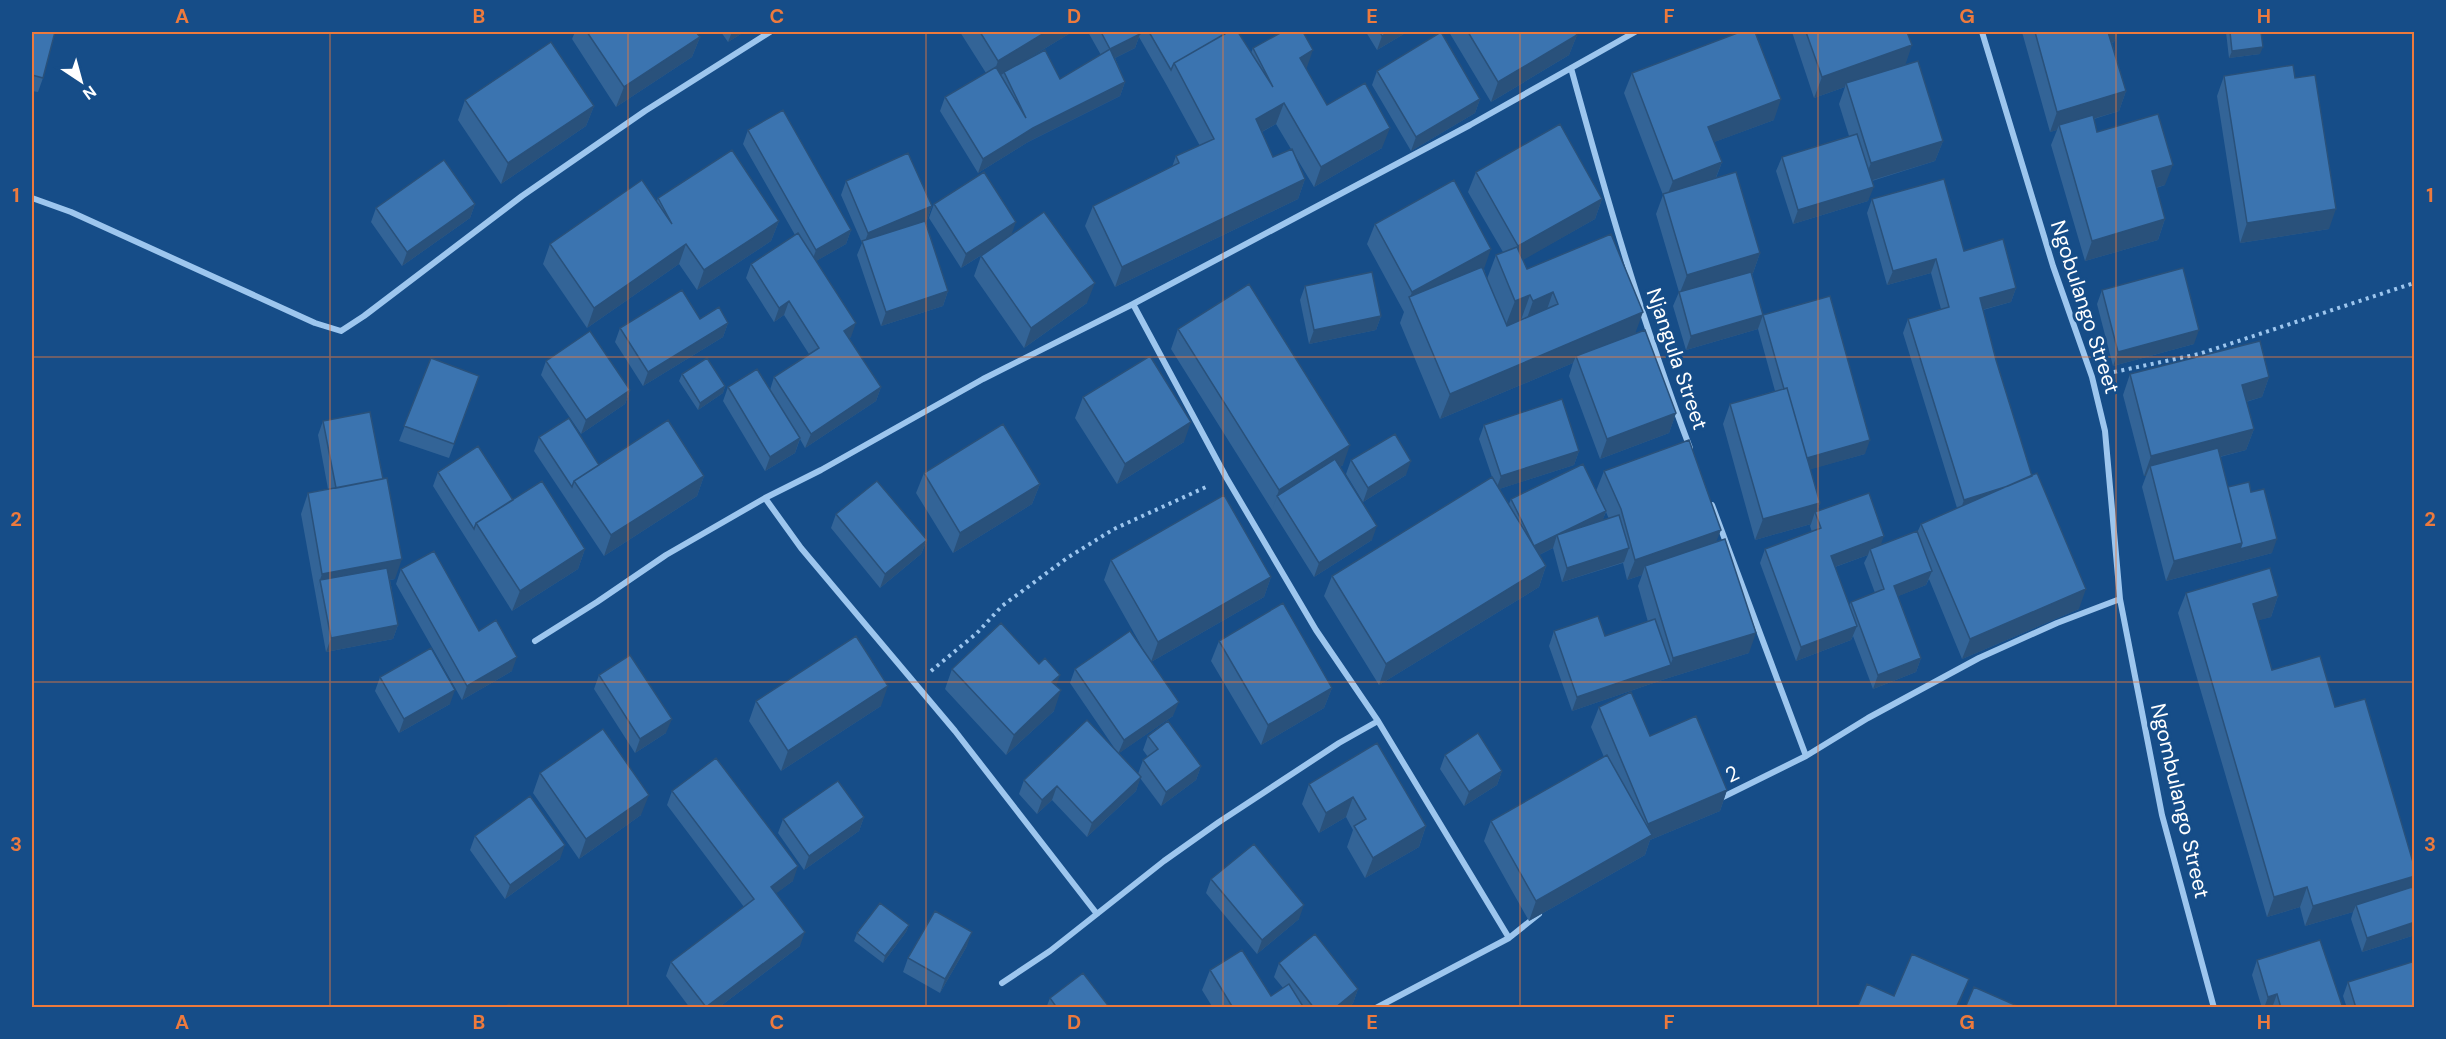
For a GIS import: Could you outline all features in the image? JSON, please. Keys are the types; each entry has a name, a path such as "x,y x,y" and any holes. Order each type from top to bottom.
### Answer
{"street":[{"path":"32,198 71,212 315,323 341,331 522,196 645,111 770,32"},
{"path":"535,641 666,555 765,498 821,470 983,379 1133,304 1470,125 1635,32"},
{"name":"Ngobulango Street","path":"1982,32 2053,266 2092,377 2105,432 2120,599"},
{"name":"Njangula Street","path":"1571,68 1614,225 1669,393 1694,459"},
{"path":"1133,304 1226,477 1316,630 1378,721 1509,939"},
{"path":"765,498 801,548 889,649 955,731 1097,914"},
{"path":"1711,503 1806,756"},
{"name":"2","path":"1713,802 1806,756 1868,718 1979,658 2057,623 2120,599"},
{"name":"Ngombulango Street","path":"2120,599 2162,815 2214,1008"},
{"path":"1002,983 1050,951 1164,861 1219,822 1339,743 1378,721"},
{"path":"1376,1008 1509,939 1546,909"}],"path":[{"path":"2092,377 2199,354 2415,283"},
{"path":"915,684 977,633 1002,606 1067,558 1114,529 1226,477"}],"building":[{"path":"32,32 55,32 43,78 32,75"},
{"path":"587,32 696,32 700,37 624,87"},
{"path":"980,32 1046,32 998,61"},
{"path":"1101,32 1139,32 1140,34 1110,49"},
{"path":"1149,32 1228,32 1174,63 1171,70"},
{"path":"1228,32 1238,32 1273,87 1253,48 1282,32 1303,32 1313,50 1300,58 1327,105 1365,83 1390,128 1321,167 1284,103 1256,119 1273,157 1292,149 1305,179 1122,267 1093,206 1179,163 1176,156 1214,139 1174,63"},
{"path":"1441,32 1480,99 1416,137 1377,71"},
{"path":"1468,32 1575,32 1577,35 1498,82"},
{"path":"1740,32 1755,32 1781,99 1708,127 1722,162 1673,181 1632,73"},
{"path":"1806,32 1907,32 1912,45 1822,77"},
{"path":"2035,32 2108,32 2126,91 2057,112"},
{"path":"2230,32 2261,32 2263,47 2232,51"},
{"path":"551,42 594,106 508,163 465,100"},
{"path":"1110,49 1125,82 1033,128 983,159 945,97 996,67 1026,118 1004,72 1045,50 1060,79"},
{"path":"1918,61 1943,141 1871,163 1846,83"},
{"path":"2293,65 2295,78 2315,75 2336,209 2247,223 2224,76"},
{"path":"783,110 851,230 816,250 748,130"},
{"path":"2158,114 2173,165 2152,171 2165,219 2092,241 2059,125 2093,115 2097,132"},
{"path":"1560,124 1602,199 1518,246 1476,172"},
{"path":"1857,134 1874,187 1798,210 1782,157"},
{"path":"732,150 779,221 704,270 686,244 594,308 550,244 642,180 672,224 658,198"},
{"path":"908,153 932,206 868,233 846,181"},
{"path":"444,160 475,204 407,252 376,208"},
{"path":"984,172 1016,222 966,254 934,204"},
{"path":"1736,172 1760,253 1687,275 1663,194"},
{"path":"1944,179 1964,251 2003,239 2016,288 1980,298 1996,360 2032,476 1964,500 1908,319 1949,307 1936,259 1893,271 1872,199"},
{"path":"1454,180 1491,249 1412,292 1375,224"},
{"path":"1044,212 1095,283 1031,328 981,256"},
{"path":"925,221 948,291 886,312 862,241"},
{"path":"798,233 856,323 844,331 881,387 811,434 774,377 819,348 789,301 779,308 751,264"},
{"path":"1611,234 1643,312 1450,394 1409,297 1482,267 1507,326 1558,304 1553,292 1533,301 1530,295 1515,301 1496,255 1517,247 1527,269"},
{"path":"2183,268 2199,330 2118,352 2102,290"},
{"path":"1372,272 1381,316 1314,330 1305,286"},
{"path":"1751,272 1763,315 1691,336 1679,292"},
{"path":"1249,284 1350,445 1279,490 1178,329"},
{"path":"682,290 700,319 719,307 728,323 648,372 620,328"},
{"path":"1830,296 1870,440 1807,458 1763,315"},
{"path":"1645,330 1676,413 1607,439 1576,356"},
{"path":"590,331 630,390 586,420 546,361"},
{"path":"2260,341 2269,377 2242,385 2254,429 2151,456 2130,374"},
{"path":"1150,356 1191,422 1125,464 1083,397"},
{"path":"431,358 479,376 454,444 404,426"},
{"path":"707,358 725,386 700,403 682,374"},
{"path":"757,369 800,438 770,457 728,387"},
{"path":"1787,388 1820,503 1763,519 1730,404"},
{"path":"1562,399 1579,451 1501,476 1484,425"},
{"path":"370,412 383,479 336,488 323,421"},
{"path":"569,418 599,465 574,481 572,487 539,437"},
{"path":"668,420 704,476 611,535 574,481"},
{"path":"1003,424 1040,484 960,533 924,473"},
{"path":"1395,434 1411,461 1368,488 1351,460"},
{"path":"1689,440 1721,530 1635,560 1621,509 1604,471"},
{"path":"478,446 513,500 476,523 474,529 438,472"},
{"path":"2218,448 2242,543 2174,561 2150,466"},
{"path":"1335,459 1377,526 1319,563 1277,496"},
{"path":"1583,464 1606,511 1534,546 1511,499"},
{"path":"2037,473 2086,589 1970,639 1921,524"},
{"path":"1492,477 1546,566 1386,664 1332,576"},
{"path":"387,478 402,559 322,574 308,493"},
{"path":"542,481 585,549 520,591 476,523"},
{"path":"877,481 927,540 885,574 836,514"},
{"path":"2249,482 2251,492 2264,489 2277,539 2240,549 2242,543 2228,487"},
{"path":"1869,493 1884,536 1831,556 1857,626 1801,647 1765,549 1821,528 1815,512"},
{"path":"1224,495 1271,577 1158,642 1111,560"},
{"path":"1619,515 1629,548 1567,568 1557,535"},
{"path":"1917,531 1932,571 1894,586 1921,658 1878,675 1851,602 1884,589 1870,549"},
{"path":"1725,539 1756,633 1673,658 1645,566"},
{"path":"434,551 479,631 496,620 517,657 467,686 401,569"},
{"path":"387,568 398,625 331,638 320,580"},
{"path":"2270,568 2278,596 2253,604 2272,670 2320,656 2335,707 2365,699 2415,869 2415,876 2313,906 2307,887 2274,897 2186,593"},
{"path":"1283,603 1332,688 1268,725 1219,641"},
{"path":"1598,616 1605,636 1655,619 1671,665 1577,697 1554,631"},
{"path":"1001,623 1039,664 1045,658 1060,675 1052,682 1061,690 1014,735 952,669"},
{"path":"1130,631 1179,702 1124,740 1075,669"},
{"path":"856,636 888,686 788,751 756,701"},
{"path":"431,648 455,690 404,719 380,677"},
{"path":"630,655 672,719 640,739 599,675"},
{"path":"1631,692 1650,736 1696,716 1727,790 1648,824 1599,707"},
{"path":"1087,720 1141,777 1092,823 1057,786 1042,800 1024,780"},
{"path":"1168,721 1201,766 1166,792 1143,760 1158,749 1148,736"},
{"path":"603,729 649,795 586,839 540,773"},
{"path":"1478,733 1502,771 1469,792 1445,755"},
{"path":"1377,743 1426,826 1373,858 1354,826 1366,819 1353,797 1326,813 1309,784"},
{"path":"1607,755 1652,835 1536,901 1491,821"},
{"path":"716,758 798,866 771,887 805,932 706,1007 671,962 754,899 672,791"},
{"path":"838,781 864,817 809,856 783,819"},
{"path":"530,796 565,845 510,885 475,836"},
{"path":"1254,844 1304,905 1262,940 1211,879"},
{"path":"2412,887 2415,895 2415,922 2367,938 2356,905"},
{"path":"880,903 909,925 885,956 857,933"},
{"path":"935,911 972,932 945,979 908,958"},
{"path":"1315,934 1358,989 1335,1008 1314,1008 1279,963"},
{"path":"2320,940 2343,1008 2281,1008 2277,994 2268,997 2257,960"},
{"path":"1242,950 1271,996 1289,984 1304,1008 1233,1008 1210,970"},
{"path":"1912,954 1969,979 1956,1008 1857,1008 1867,984 1894,996"},
{"path":"2415,961 2415,1008 2356,1008 2348,982"},
{"path":"1083,973 1110,1008 1057,1008 1050,998"},
{"path":"1974,987 2022,1008 1965,1008"}]}
